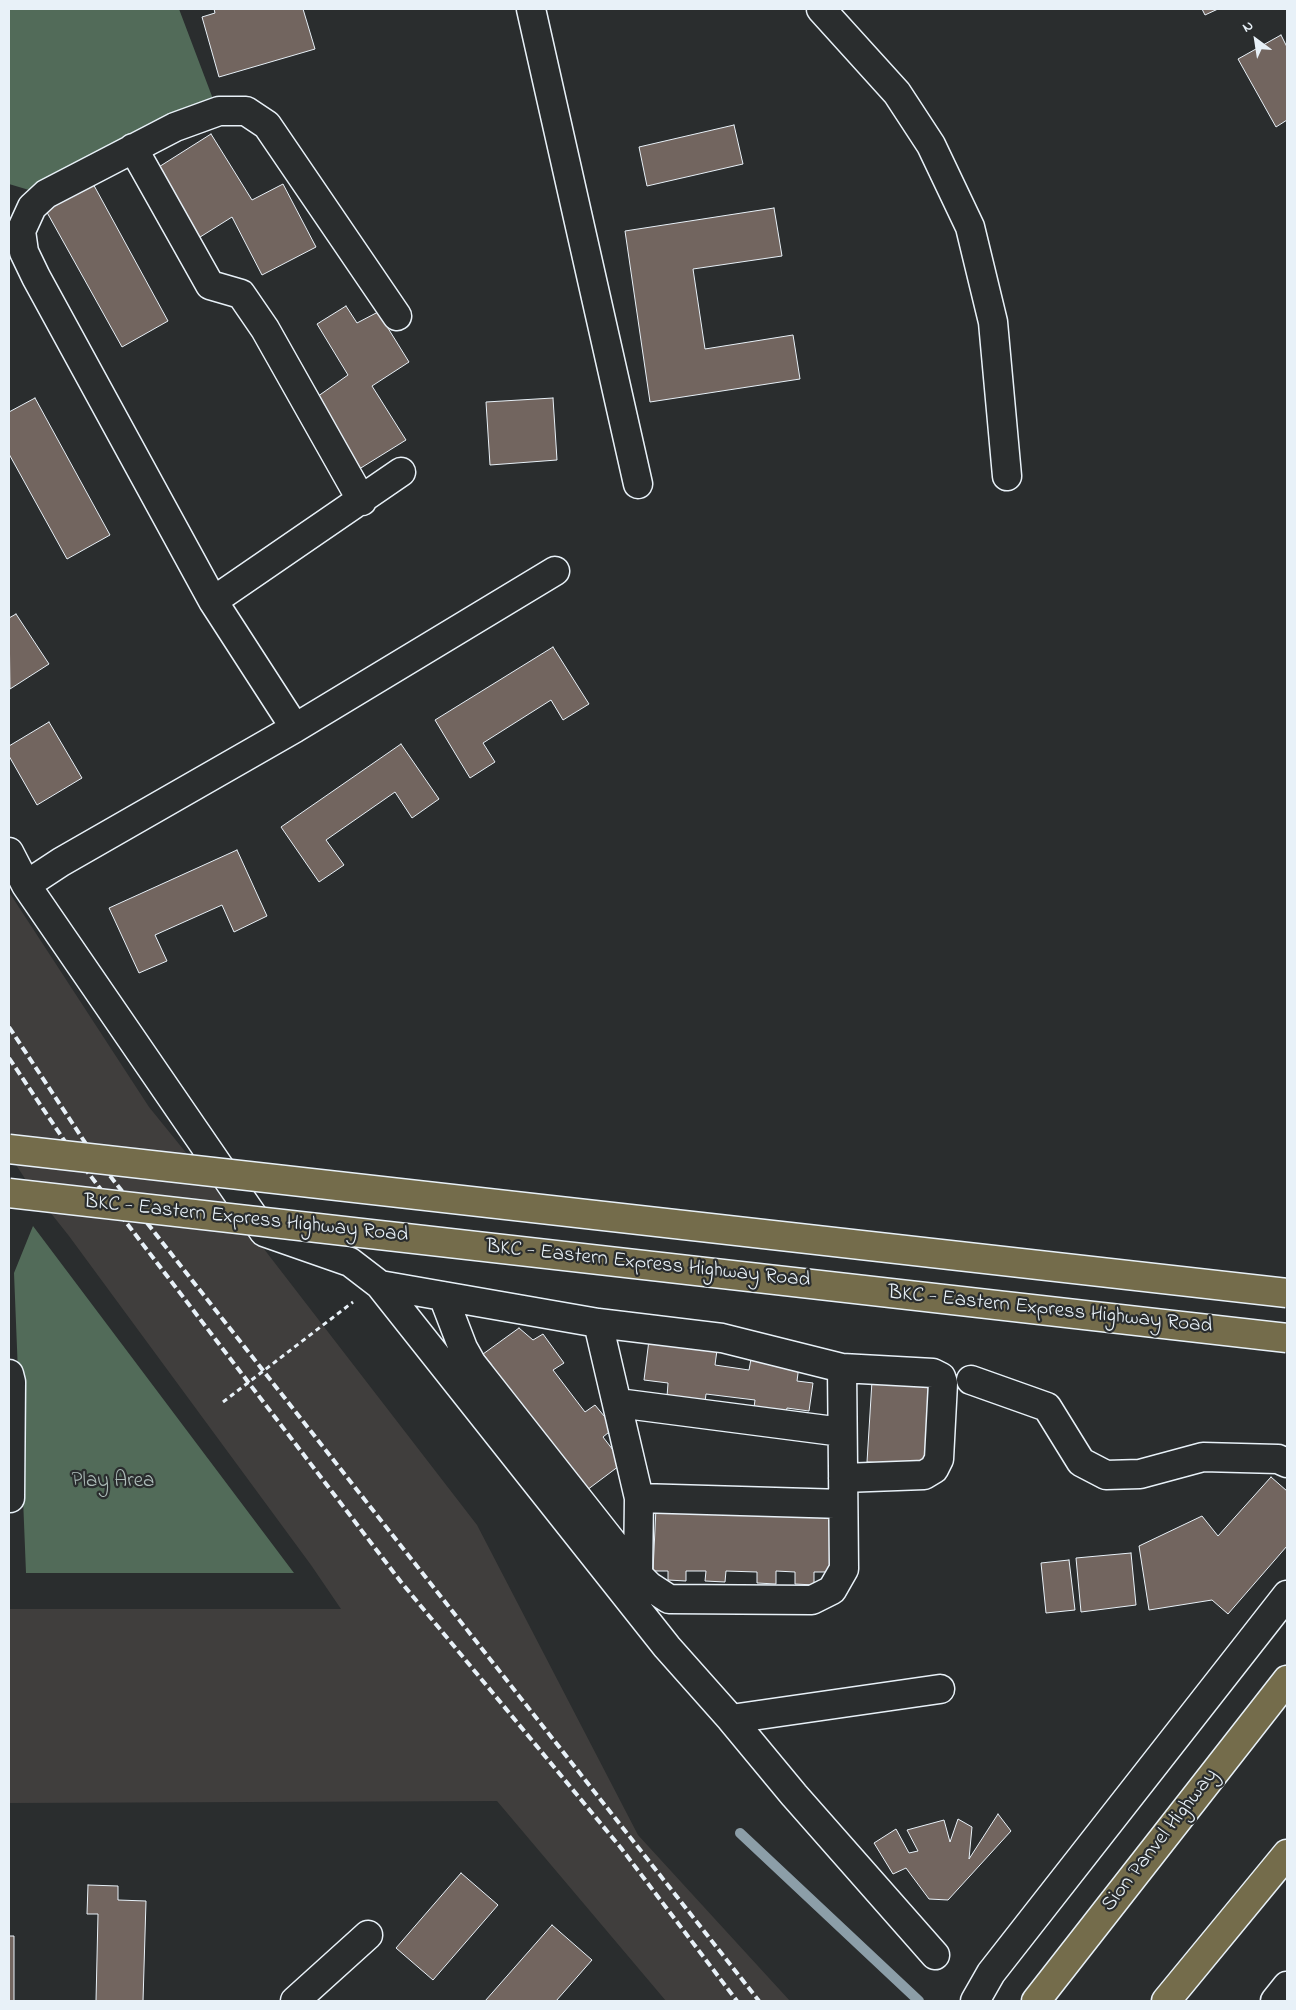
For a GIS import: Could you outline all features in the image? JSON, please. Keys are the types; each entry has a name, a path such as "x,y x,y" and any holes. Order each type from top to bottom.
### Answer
{"main road":[{"name":"BKC - Eastern Express Highway Road","path":"9,1149 1287,1293"},
{"name":"BKC - Eastern Express Highway Road","path":"9,1193 1287,1338"},
{"name":"Sion Panvel Highway","path":"1036,2001 1287,1680"},
{"path":"1166,2001 1287,1854"}],"street":[{"path":"531,9 638,484"},
{"path":"820,9 897,93 931,145 970,227 993,322 1007,476"},
{"path":"295,728 213,601 36,277 24,252 21,231 32,207 46,194 175,127 219,111 246,112 266,125 397,316"},
{"path":"134,148 210,285 242,294 265,329 362,501"},
{"path":"213,601 362,501 401,472"},
{"path":"26,885 61,862 295,728 556,571"},
{"path":"9,852 26,885 264,1232 350,1262 380,1285 654,1631 794,1795 935,1955"},
{"path":"380,1285 598,1323 722,1338 842,1368 932,1373 940,1377 944,1383 939,1459 934,1469 924,1475 843,1491 639,1498"},
{"path":"443,1296 463,1348 472,1364 638,1575 649,1586 668,1599 812,1600 832,1590 844,1569 842,1368"},
{"path":"598,1323 639,1498 638,1575"},
{"path":"9,1374 11,1382 10,1498"},
{"path":"971,1380 1047,1407 1081,1462 1106,1475 1140,1474 1203,1457 1278,1459 1287,1463"},
{"path":"618,1403 842,1432"},
{"path":"975,2001 991,1972 1287,1596"},
{"path":"731,1719 940,1689"},
{"path":"295,2001 368,1935"},
{"path":"1276,2001 1287,1986"}],"path":[{"path":"223,1402 353,1302"}],"shaded area":[{"path":"9,892 149,1107 264,1249 477,1525 638,1835 790,2001 666,2001 497,1801 9,1803 9,1609 341,1609 311,1565 69,1236 31,1188 9,1154"}],"green space":[{"path":"9,9 179,9 213,99 39,193 9,184"},
{"name":"Play Area","path":"33,1226 294,1573 26,1573 14,1273"}],"building":[{"path":"214,9 303,9 315,49 219,77 202,17 215,13"},
{"path":"1202,9 1218,9 1205,15"},
{"path":"1281,35 1287,47 1287,120 1276,127 1238,59"},
{"path":"734,125 743,164 647,186 639,147"},
{"path":"211,134 252,200 283,184 316,247 262,275 232,217 197,239 154,170"},
{"path":"91,180 168,321 122,347 44,207"},
{"path":"774,208 782,256 693,269 705,349 793,335 800,379 650,402 625,231"},
{"path":"346,306 357,323 378,312 409,362 372,386 406,440 356,471 314,399 348,375 317,324"},
{"path":"35,398 110,535 67,559 9,454 9,412"},
{"path":"553,398 557,460 490,465 486,402"},
{"path":"16,614 49,664 10,689 9,618"},
{"path":"553,647 589,704 563,720 551,700 483,743 495,762 470,778 435,720"},
{"path":"49,722 82,778 37,805 9,756 9,746"},
{"path":"401,744 439,799 412,818 395,792 326,840 344,865 319,882 281,827"},
{"path":"237,850 267,916 234,932 222,905 155,935 167,961 139,973 109,908"},
{"path":"519,1328 533,1340 543,1334 564,1363 553,1370 585,1412 595,1405 614,1428 603,1437 623,1463 587,1490 554,1446 550,1450 489,1367 492,1365 483,1354"},
{"path":"649,1340 717,1350 715,1365 749,1370 751,1359 799,1366 797,1381 813,1383 809,1411 787,1408 785,1419 753,1415 755,1400 706,1394 705,1402 667,1397 668,1383 644,1380"},
{"path":"872,1381 934,1385 929,1466 867,1462"},
{"path":"1271,1477 1287,1491 1287,1546 1228,1614 1212,1600 1149,1610 1139,1546 1202,1516 1218,1536"},
{"path":"656,1508 835,1513 833,1572 814,1572 814,1585 795,1584 795,1572 776,1571 776,1584 757,1583 757,1572 726,1571 725,1582 705,1581 706,1571 686,1571 686,1581 668,1580 668,1571 653,1571"},
{"path":"1131,1553 1136,1605 1081,1612 1076,1558"},
{"path":"1069,1560 1075,1610 1046,1613 1041,1563"},
{"path":"998,1814 1011,1831 948,1900 929,1899 906,1868 893,1874 874,1843 896,1829 909,1853 918,1851 907,1830 944,1820 950,1842 958,1819 972,1827 969,1859"},
{"path":"461,1873 498,1905 433,1980 396,1948"},
{"path":"88,1885 118,1886 118,1900 146,1901 143,2001 96,2001 98,1914 87,1914"},
{"path":"552,1925 592,1960 556,2001 485,2001"},
{"path":"9,1936 14,1936 14,2001 9,2001"}],"waterway":[{"path":"740,1833 919,2001"}],"railway":[{"path":"9,1027 92,1153 759,2001"},
{"path":"9,1058 70,1149 401,1582 621,1848 737,2001"}]}
